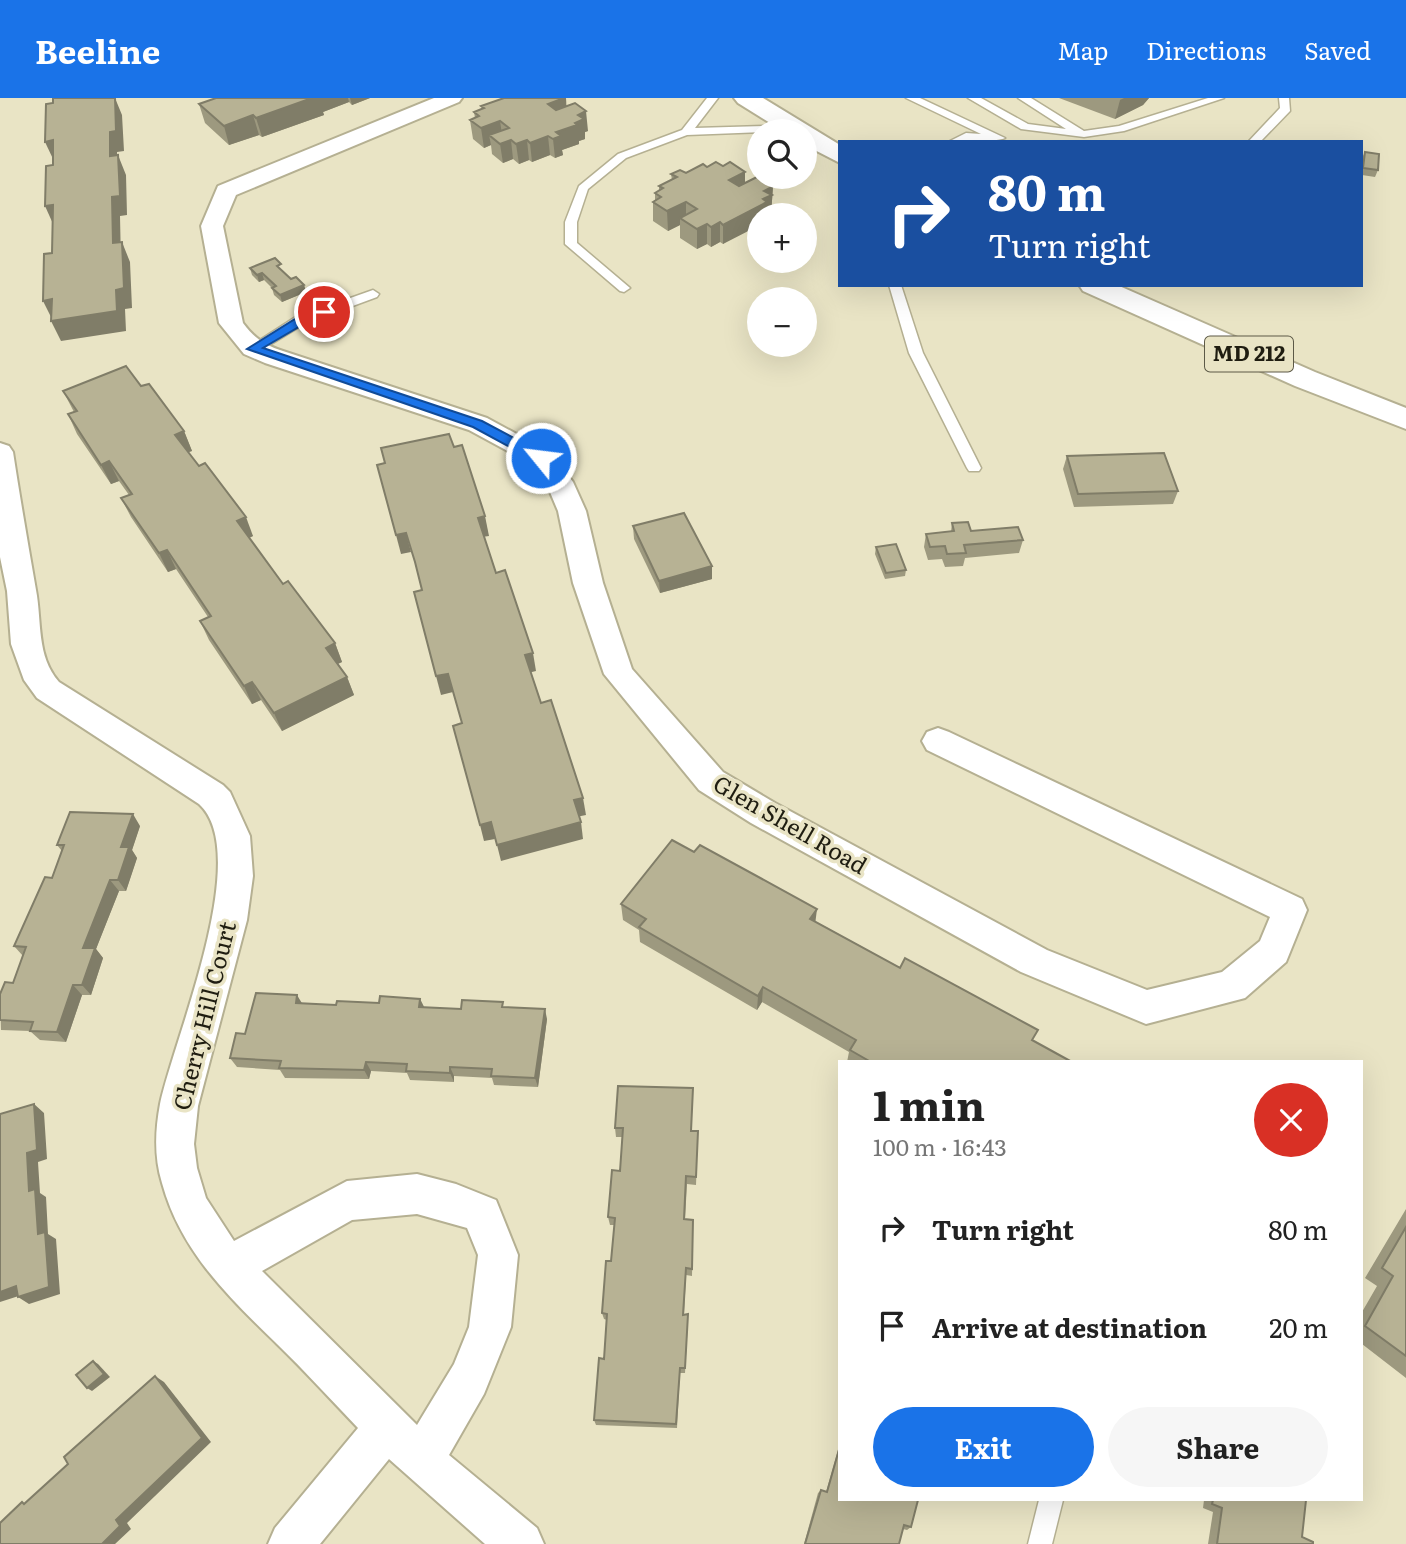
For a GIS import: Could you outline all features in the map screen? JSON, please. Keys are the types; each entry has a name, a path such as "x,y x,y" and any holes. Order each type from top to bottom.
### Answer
{"main road":[{"path":"746,98 780,119"},
{"path":"817,142 838,155"},
{"name":"MD 212","path":"1102,287 1305,379 1406,419"}],"street":[{"path":"253,349 231,323 212,226 226,191 452,98"},
{"name":"Glen Shell Road","path":"253,349 478,424 541,458 559,482 572,511 588,583 619,674 711,781 763,813 1034,961 1146,1007 1232,986 1273,951 1290,910 938,741"},
{"name":"Cherry Hill Court","path":"0,452 14,556 22,591 26,644 39,680 48,691 123,735 217,800 230,824 235,845 235,895 186,1074 175,1144 181,1183 191,1214 230,1266 388,1426 422,1460 521,1544"},
{"path":"230,1266 347,1201 417,1195 456,1204 482,1214 498,1255 490,1327 469,1379 422,1460"},
{"path":"291,1544 388,1426"}],"lane":[{"path":"686,132 713,98"},
{"path":"911,98 998,140"},
{"path":"973,98 1025,127 1084,134 1120,129 1219,98"},
{"path":"1023,98 1084,134"},
{"path":"1255,140 1286,109 1284,98"},
{"path":"957,140 966,136 998,140 1025,127"},
{"path":"624,288 571,244 571,222 583,188 621,156 686,132 747,131"},
{"path":"896,287 916,354 974,468"},
{"path":"253,349 299,321 373,293"},
{"path":"1040,1544 1051,1501"}],"building":[{"path":"53,98 115,98 116,131 110,132 110,156 118,155 120,196 112,197 113,243 122,242 124,288 116,290 117,311 51,321 52,299 43,301 44,254 52,253 53,205 45,206 46,166 53,165 53,140 45,142 46,104 53,103"},
{"path":"216,98 312,98 224,126 199,104"},
{"path":"504,98 564,98 548,104 556,110 575,103 586,111 578,115 584,119 575,123 577,125 556,132 561,136 553,139 548,136 530,143 527,140 516,144 511,140 500,144 489,135 509,128 500,121 481,128 470,120 479,116 474,112 484,108 481,106"},
{"path":"1365,152 1379,154 1378,170 1363,168"},
{"path":"716,162 723,166 730,162 745,172 729,180 739,186 747,182 747,189 768,189 764,191 772,195 763,199 767,202 765,203 747,203 747,212 723,225 720,222 711,227 707,224 697,229 680,218 697,209 686,202 667,211 653,202 661,197 655,193 663,188 659,186 677,177 671,174 680,170 686,173 703,164 707,167"},
{"path":"275,258 281,264 277,266 291,279 296,277 304,285 280,295 272,288 276,286 262,273 257,275 250,268"},
{"path":"126,366 141,386 149,384 184,431 175,435 199,466 205,463 246,517 237,521 283,584 288,581 335,643 326,648 347,677 274,713 252,682 244,686 200,621 211,616 167,550 159,553 121,498 132,494 109,461 101,465 68,414 77,411 63,391"},
{"path":"449,434 454,447 462,445 485,516 478,518 496,573 505,570 533,653 525,655 541,703 551,700 583,798 574,800 581,822 497,845 491,822 480,825 453,726 462,723 448,674 436,676 414,592 422,590 415,562 406,533 396,535 377,465 385,463 381,448"},
{"path":"1164,453 1178,491 1078,494 1067,456"},
{"path":"684,513 712,566 659,581 633,526"},
{"path":"968,522 971,531 1018,527 1023,540 964,545 966,553 947,554 945,546 930,547 926,534 954,531 952,523"},
{"path":"896,544 906,570 886,573 876,547"},
{"path":"70,812 133,814 121,847 129,847 118,880 110,880 83,948 95,948 82,985 73,985 57,1032 30,1031 33,1022 0,1020 0,994 5,982 13,983 26,947 14,946 45,877 52,878 64,845 57,845"},
{"path":"672,840 694,852 700,845 817,909 810,919 900,968 905,958 1038,1030 1032,1040 1068,1060 868,1060 850,1050 856,1040 763,987 758,996 639,927 646,919 621,904"},
{"path":"256,993 297,995 296,1003 379,1003 380,996 420,999 419,1007 461,1009 462,1000 503,1002 502,1007 545,1009 535,1078 491,1076 492,1069 450,1067 450,1073 406,1071 407,1064 366,1062 364,1070 279,1068 281,1061 230,1058 236,1033 245,1034"},
{"path":"618,1086 693,1088 691,1131 698,1131 696,1177 686,1176 684,1219 693,1220 692,1269 686,1268 683,1315 688,1314 685,1368 680,1368 676,1424 594,1420 599,1358 604,1359 607,1314 602,1313 606,1261 611,1261 615,1218 608,1217 612,1170 620,1171 623,1128 615,1128"},
{"path":"34,1104 37,1150 27,1153 29,1191 35,1189 38,1234 45,1232 49,1287 18,1297 16,1286 0,1292 0,1114"},
{"path":"1406,1227 1406,1356 1365,1326 1393,1276 1382,1268"},
{"path":"93,1361 104,1374 87,1388 76,1375"},
{"path":"155,1376 202,1438 116,1520 120,1526 102,1544 0,1544 0,1523 68,1464 64,1457"},
{"path":"838,1453 838,1501 918,1501 911,1527 904,1525 899,1544 805,1544 821,1490 827,1492"},
{"path":"1213,1501 1306,1501 1302,1537 1313,1544 1217,1544 1222,1508 1212,1504"}],"route":[{"path":"324,312 299,321 253,349 478,424 541,458"}]}
